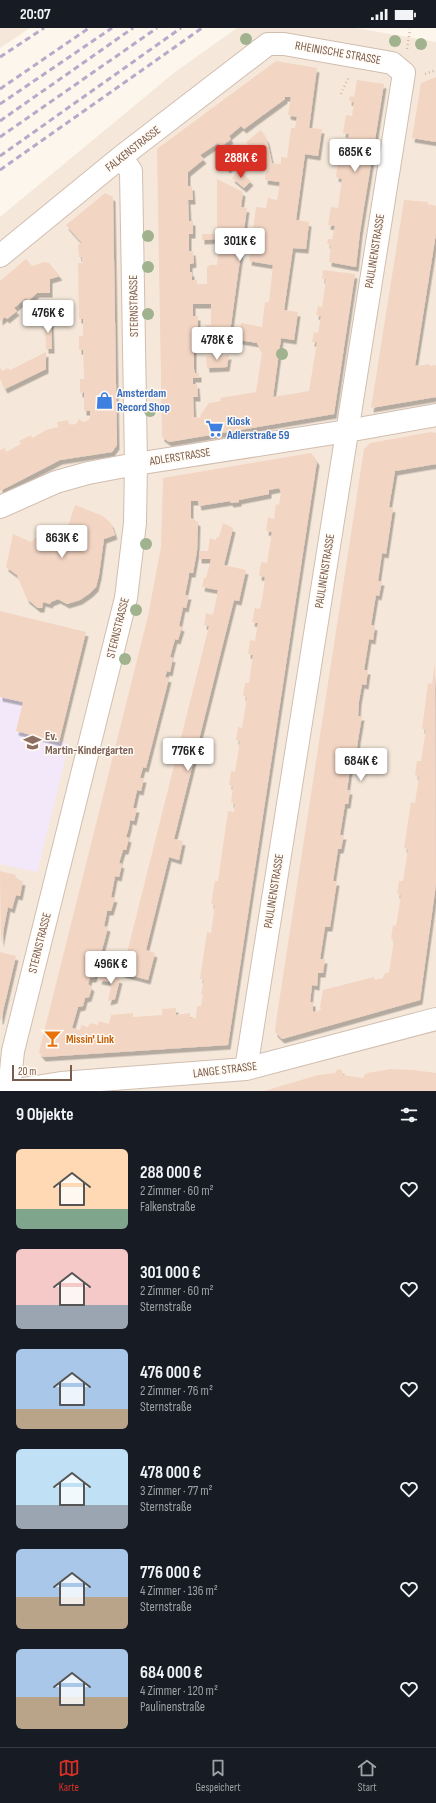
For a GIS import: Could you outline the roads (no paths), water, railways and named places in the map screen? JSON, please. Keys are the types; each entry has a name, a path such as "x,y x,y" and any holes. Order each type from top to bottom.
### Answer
{"street":[{"name":"RHEINISCHE STRASSE","path":"268,44 284,44 392,63 404,73"},
{"name":"FALKENSTRASSE","path":"0,256 121,157 268,44"},
{"name":"PAULINENSTRASSE","path":"246,1069 404,73"},
{"name":"STERNSTRASSE","path":"9,1091 13,1051 126,598 135,523 136,464 131,171 121,157"},
{"name":"ADLERSTRASSE","path":"0,507 56,482 88,473 436,415"},
{"name":"LANGE STRASSE","path":"0,1090 9,1091 61,1083 191,1083 436,1019"}],"railway":[{"path":"0,57 44,28"},
{"path":"0,89 89,28"},
{"path":"0,104 112,28"},
{"path":"0,121 133,28"},
{"path":"0,137 157,28"},
{"path":"0,156 181,28"},
{"path":"0,170 202,28"}],"place":[{"name":"Amsterdam Record Shop","path":"104,400"},
{"name":"Kiosk Adlerstraße 59","path":"214,428"},
{"name":"Ev. Martin-Kindergarten","path":"32,743"},
{"name":"Missin' Link","path":"53,1039"}]}
